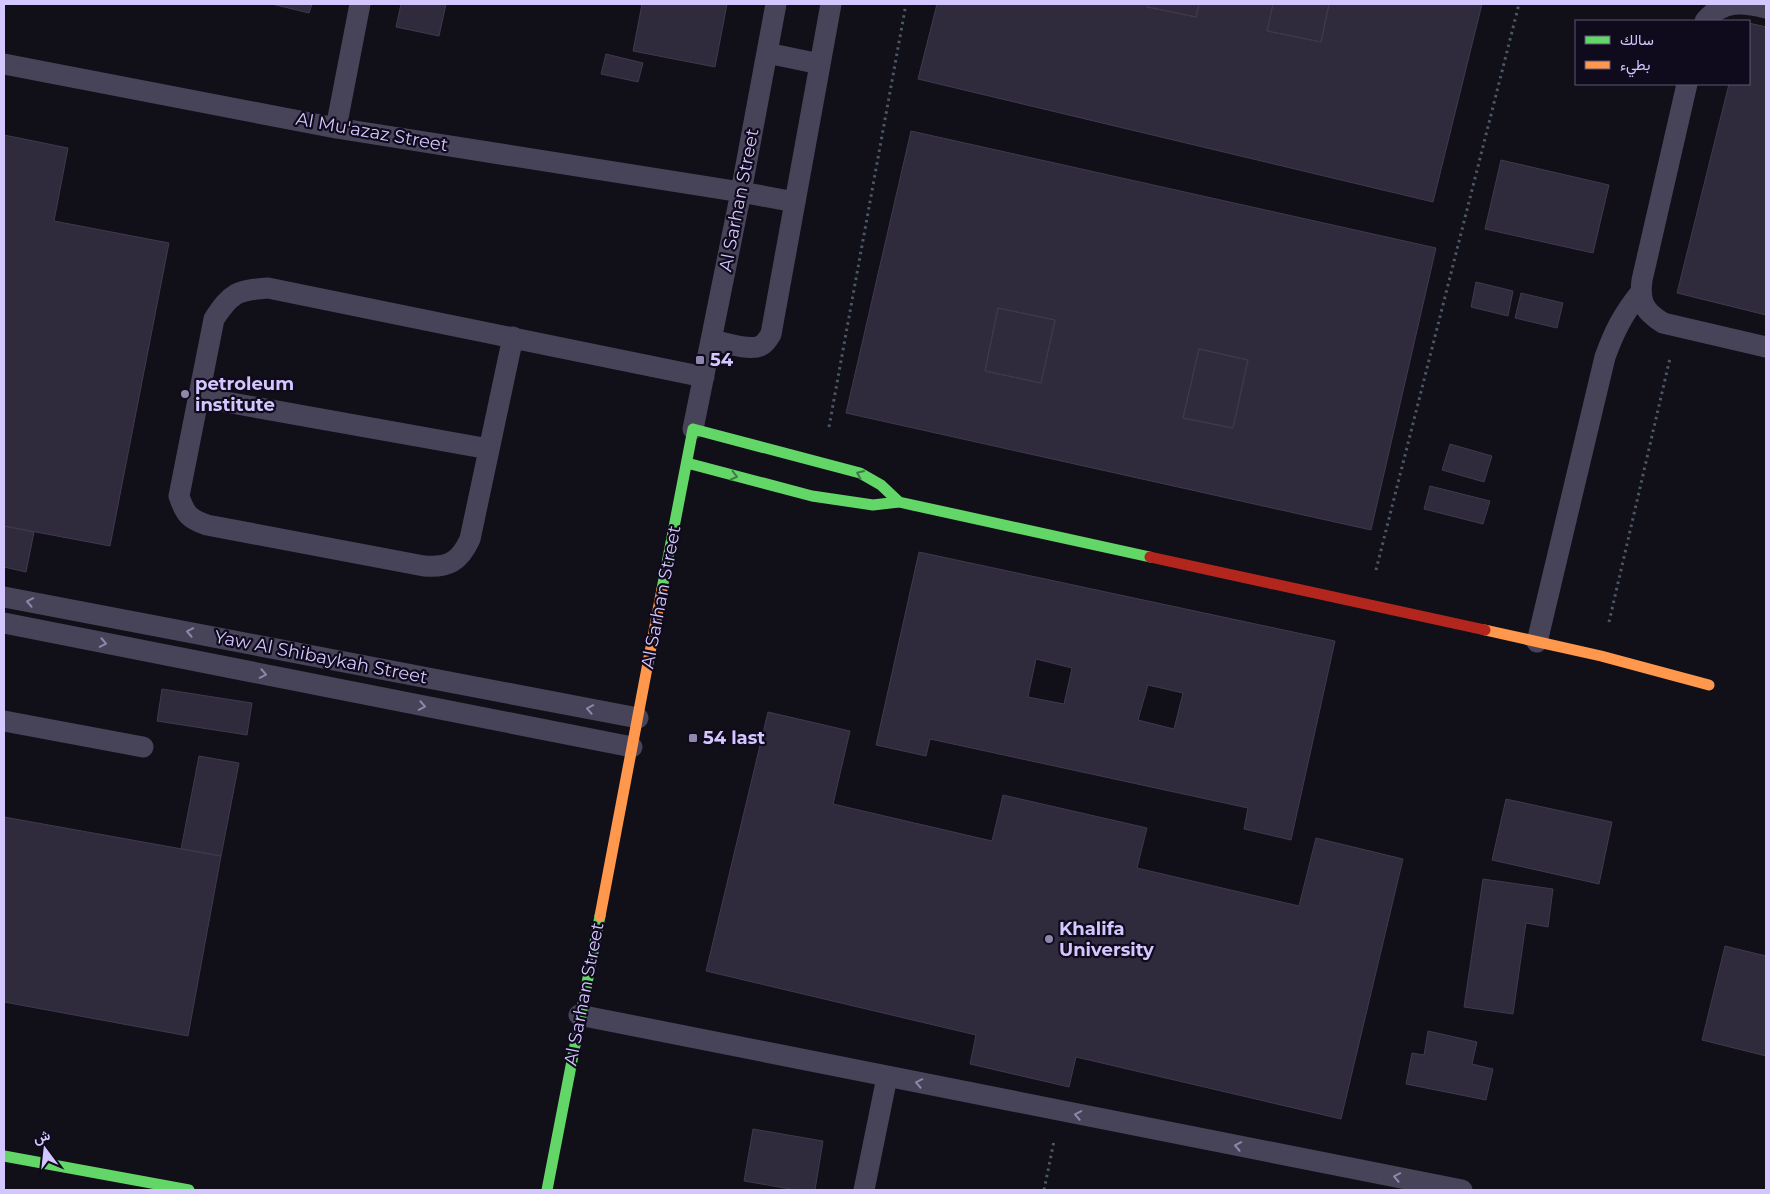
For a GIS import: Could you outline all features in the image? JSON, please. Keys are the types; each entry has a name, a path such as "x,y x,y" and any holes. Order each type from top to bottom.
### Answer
{"street":[{"path":"694,430 860,473 881,485 899,502"},
{"name":"Al Sarhan Street","path":"547,1190 694,430"},
{"path":"687,464 812,496 873,505 899,502 1601,656 1710,685"},
{"path":"4,1156 189,1190"}],"lane":[{"path":"336,128 360,4"},
{"name":"Al Sarhan Street","path":"694,430 776,4"},
{"path":"712,340 751,348 760,346 767,341 771,334 831,4"},
{"path":"1706,20 1712,12 1730,4 1750,4 1766,8"},
{"path":"767,54 820,64"},
{"name":"Al Mu'azaz Street","path":"4,64 336,128 795,202"},
{"path":"1687,85 1642,280 1640,293 1643,305 1651,316 1662,323 1766,347"},
{"path":"513,337 470,539 464,552 453,562 439,567 424,566 207,525 194,520 184,510 179,496 214,319 226,300 246,289 268,288 513,337 704,377"},
{"path":"1537,642 1604,357 1614,331 1625,312 1640,293"},
{"path":"198,397 489,449"},
{"name":"Yaw Al Shibaykah Street","path":"4,597 638,718"},
{"path":"68,636 75,610"},
{"name":"Yaw Al Shibaykah Street","path":"4,623 632,747"},
{"path":"4,721 144,747"},
{"path":"580,1016 1462,1190"},
{"path":"864,1190 887,1077"}],"path":[{"path":"829,428 906,4"},
{"path":"1367,604 1519,4"},
{"path":"1601,656 1677,327"},
{"path":"1044,1190 1060,1111"}],"building":[{"path":"272,4 312,4 309,13"},
{"path":"401,4 446,4 439,36 396,27"},
{"path":"642,4 727,4 715,67 633,51"},
{"path":"937,4 1148,4 1147,7 1196,17 1199,4 1273,4 1267,31 1321,42 1329,4 1482,4 1433,202 918,79"},
{"path":"1148,4 1199,4 1196,17 1147,7"},
{"path":"1273,4 1329,4 1321,42 1267,31"},
{"path":"1750,23 1766,27 1766,315 1677,293 1729,85 1750,85"},
{"path":"606,54 643,63 638,82 601,74"},
{"path":"911,131 1436,248 1371,530 846,413","holes":["998,308 1055,320 1041,383 985,371","1199,349 1248,360 1233,428 1183,418"]},
{"path":"4,135 68,148 54,221 169,243 110,546 4,526"},
{"path":"1501,160 1609,185 1593,253 1485,229"},
{"path":"1476,282 1513,291 1508,316 1471,307"},
{"path":"1521,293 1563,303 1557,328 1515,318"},
{"path":"998,308 1055,320 1041,383 985,371"},
{"path":"1199,349 1248,360 1233,428 1183,418"},
{"path":"1450,444 1492,456 1484,482 1442,470"},
{"path":"1430,486 1490,501 1483,524 1424,509"},
{"path":"4,526 34,532 26,572 4,567"},
{"path":"919,552 1335,641 1291,840 1244,829 1248,808 930,739 926,756 876,745","holes":["1036,659 1072,668 1064,704 1028,697","1148,685 1183,693 1174,729 1138,720"]},
{"path":"162,689 252,703 247,735 157,721"},
{"name":"Khalifa University","path":"768,712 850,731 833,804 992,841 1003,795 1147,828 1137,868 1299,906 1316,838 1403,859 1341,1119 1076,1057 1069,1087 970,1064 976,1035 706,971"},
{"path":"199,756 239,763 221,856 181,849"},
{"path":"1506,799 1612,822 1599,884 1492,860"},
{"path":"4,817 221,856 188,1036 4,1002"},
{"path":"1483,879 1553,889 1548,927 1526,923 1513,1014 1464,1007"},
{"path":"1725,946 1766,956 1766,1056 1702,1040"},
{"path":"1428,1031 1477,1042 1472,1064 1493,1069 1486,1100 1406,1084 1412,1053 1424,1055"},
{"path":"753,1129 823,1141 815,1190 796,1190 744,1181"}],"traffic: fast":[{"path":"662,589 693,429 860,473 881,485 899,502"},
{"path":"687,463 812,496 873,505 899,502 1150,557"},
{"path":"547,1190 600,916"},
{"path":"4,1156 189,1190"}],"traffic: slow":[{"path":"600,916 662,589"},
{"path":"1485,630 1601,656 1709,685"}],"traffic: jam":[{"path":"1150,557 1485,630"}],"place":[{"name":"54","path":"700,360"},
{"name":"petroleum institute","path":"185,394"},
{"name":"54 last","path":"693,738"},
{"name":"Khalifa University","path":"1049,939"}]}
